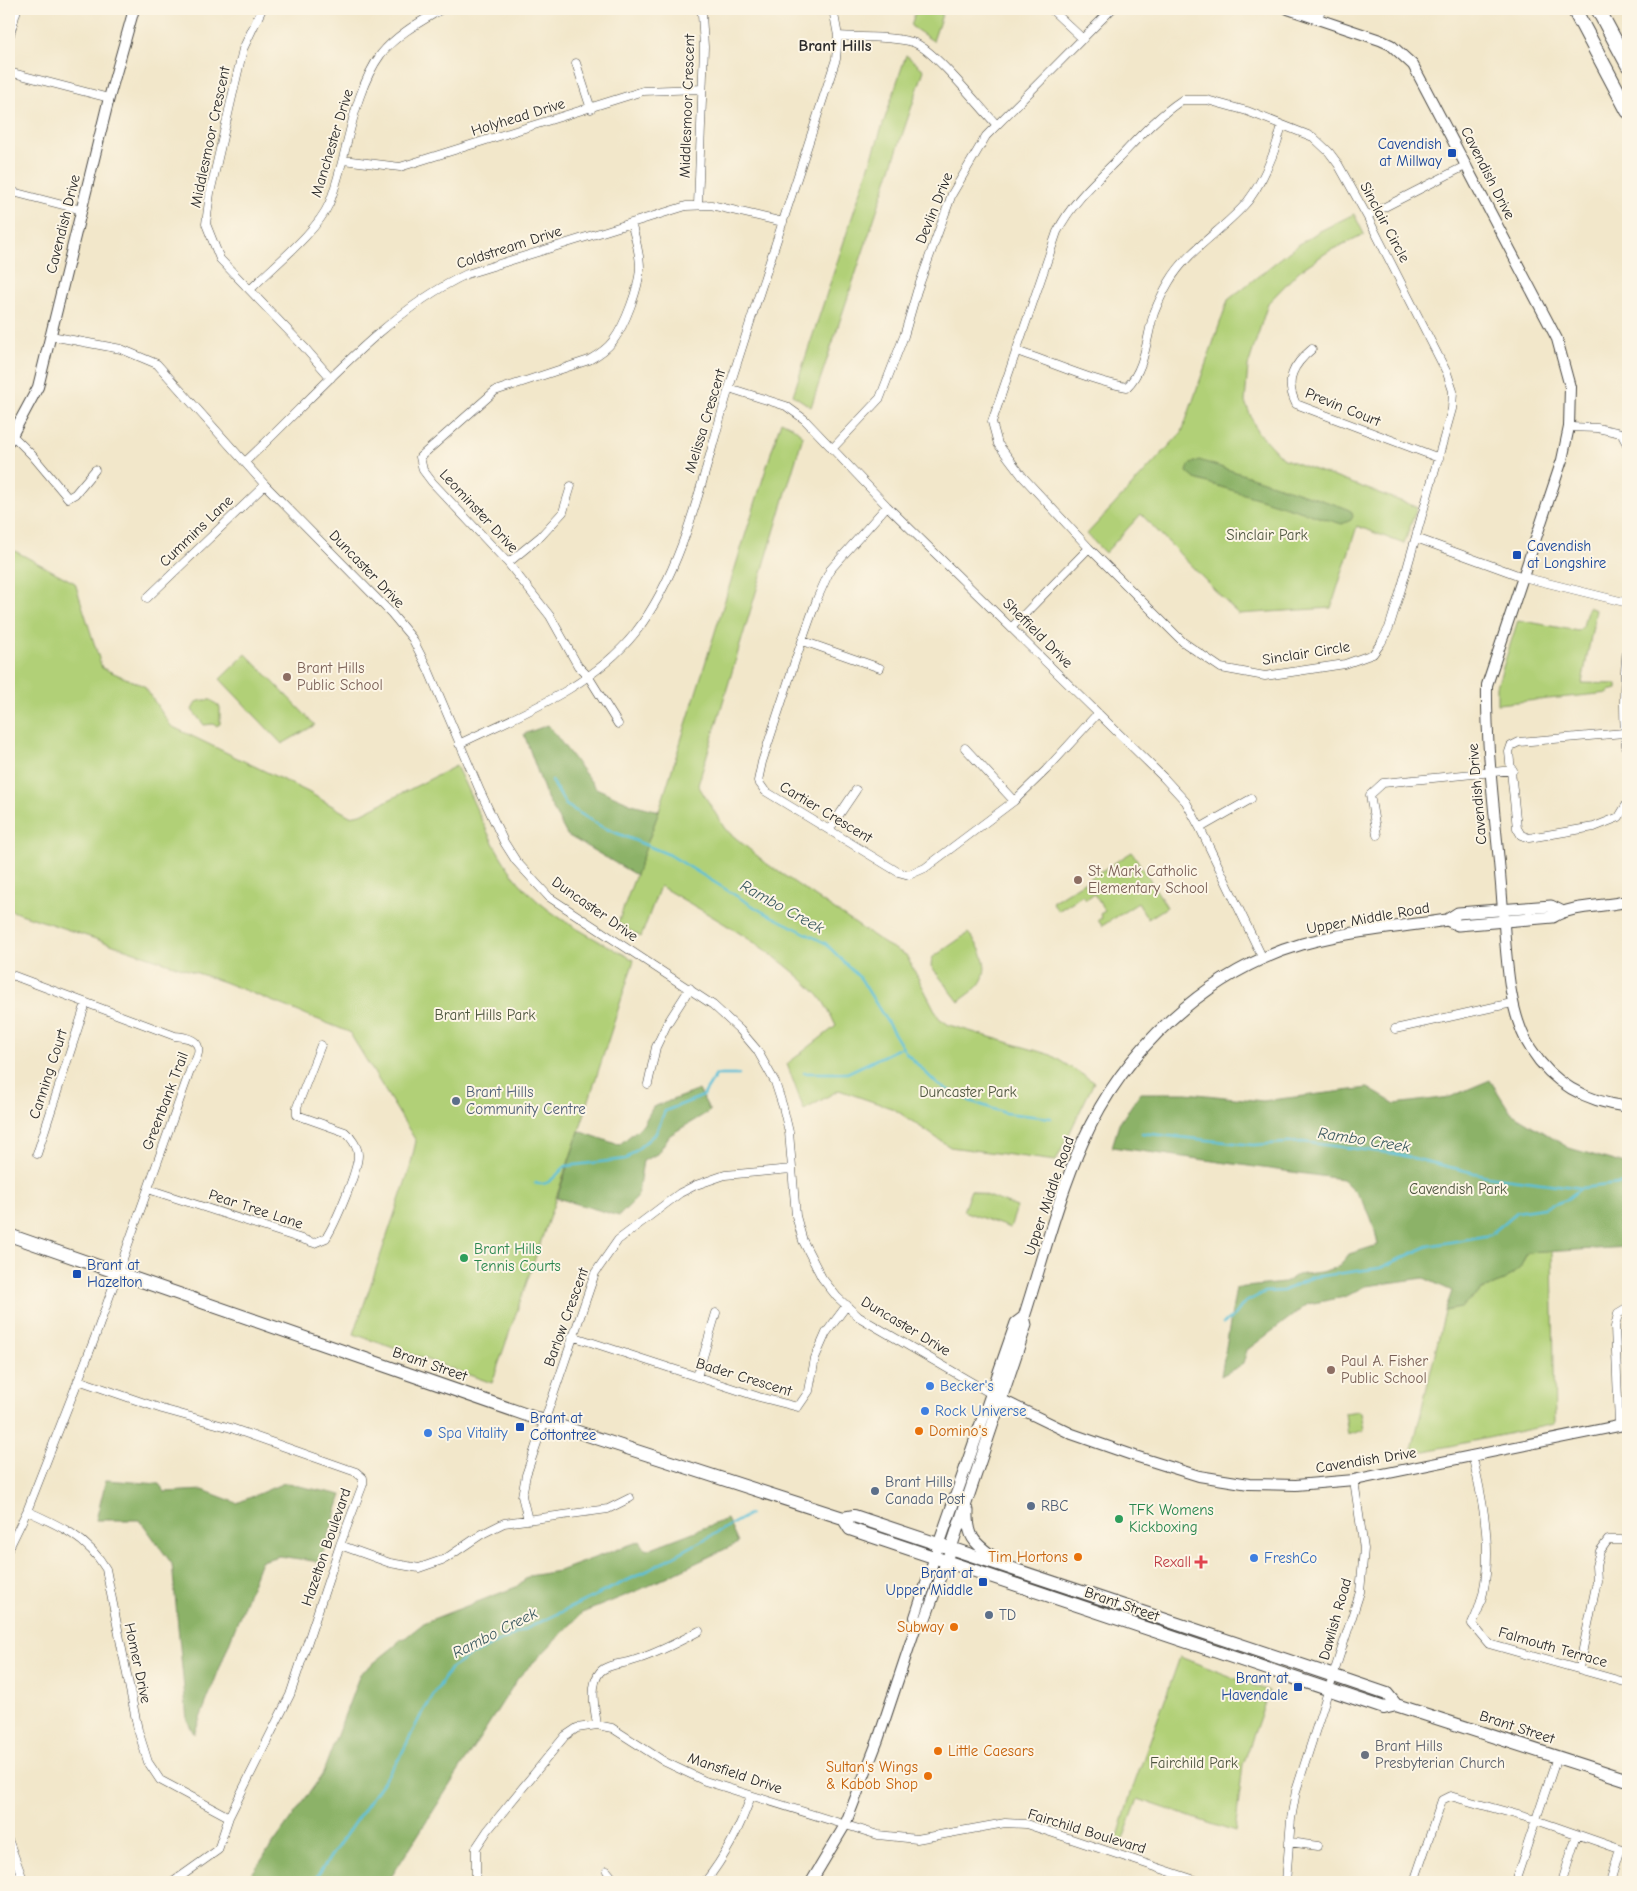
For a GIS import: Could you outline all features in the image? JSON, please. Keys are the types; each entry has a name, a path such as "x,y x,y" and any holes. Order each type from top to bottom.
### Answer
{"highway":[{"path":"1574,9 1628,111"},
{"path":"1598,9 1628,65"}],"main road":[{"name":"Upper Middle Road","path":"1447,920 1458,925 1553,917 1561,912 1612,906 1628,901"},
{"name":"Upper Middle Road","path":"951,1548 968,1502 1016,1323 1024,1317 1071,1170 1096,1115 1137,1056 1166,1025 1229,976 1263,959 1301,944 1339,936 1447,920 1458,913 1551,906 1561,912"},
{"name":"Brant Street","path":"9,1235 544,1421 843,1518 854,1516 1387,1694 1396,1706"},
{"name":"Upper Middle Road","path":"938,1544 996,1396"},
{"path":"968,1502 968,1523 975,1543 1008,1568"},
{"name":"Brant Street","path":"843,1518 850,1529 1328,1690 1384,1708 1396,1706 1628,1780"}],"street":[{"path":"9,38 17,9"},
{"name":"Cavendish Drive","path":"10,436 38,387 109,98 134,9"},
{"name":"Manchester Drive","path":"250,290 318,223 328,204 343,160 362,91 382,54 400,35 442,9"},
{"name":"Middlesmoor Crescent","path":"698,204 704,30 700,9"},
{"name":"Melissa Crescent","path":"459,744 554,698 604,666 635,633 668,577 681,546 729,388 836,59 838,36 833,9"},
{"path":"1051,9 1083,40"},
{"name":"Devlin Drive","path":"832,449 880,398 901,345 917,291 952,194 981,144 996,124 1083,40 1112,9"},
{"name":"Cavendish Drive","path":"1288,9 1319,14 1391,45 1406,58 1419,75 1557,338 1570,387 1569,427 1562,460 1486,685 1490,771 1512,1003 1520,1031 1530,1048 1552,1076 1578,1093 1596,1101 1628,1107"},
{"name":"Middlesmoor Crescent","path":"258,10 243,49 210,193 206,224 220,258 331,378"},
{"path":"838,36 901,40 915,43 929,52 996,124"},
{"path":"576,62 591,109"},
{"path":"9,72 109,98"},
{"name":"Holyhead Drive","path":"343,160 362,164 400,167 591,109 643,91 701,89"},
{"name":"Sinclair Circle","path":"1182,100 1207,100 1247,111 1282,125 1313,137 1329,152 1338,164 1367,216 1447,373 1453,391 1452,409 1439,458 1389,628 1373,654 1345,664 1265,676 1221,668 1184,642 1089,548 1023,477 998,444 992,422 1057,232 1065,215 1079,198 1162,114 1182,100"},
{"path":"1016,351 1052,362 1113,385 1127,387 1135,379 1154,314 1169,282 1183,263 1247,202 1264,177 1275,150 1282,125"},
{"path":"1367,216 1467,165"},
{"path":"9,191 82,210"},
{"name":"Coldstream Drive","path":"245,462 331,378 404,311 444,284 467,274 686,206 698,204 739,210 783,222"},
{"name":"Leominster Drive","path":"618,724 588,676 578,666 550,616 508,563 432,482 423,470 420,457 495,391 589,360 602,353 613,340 624,320 638,281 638,250 631,222"},
{"name":"Duncaster Drive","path":"52,336 121,349 157,364 265,485 346,565 391,613 412,638 428,669 459,744 504,842 529,876 549,897 690,988 740,1030 757,1050 775,1082 789,1132 796,1216 803,1241 822,1278 846,1305 884,1332 996,1396"},
{"name":"Previn Court","path":"1312,349 1297,361 1290,383 1291,395 1296,404 1439,458"},
{"name":"Sheffield Drive","path":"729,388 786,406 804,419 887,506 1012,627 1186,802 1263,959"},
{"path":"1569,427 1598,428 1621,433 1628,446"},
{"path":"10,436 47,472 68,498 75,494 95,470"},
{"name":"Cummins Lane","path":"147,598 265,485"},
{"path":"508,563 541,536 563,512 572,486"},
{"name":"Cartier Crescent","path":"887,506 830,570 816,599 762,762 758,781 765,791 898,872 909,875 925,868 1014,801 1046,770 1098,713"},
{"path":"1416,538 1523,577 1628,603"},
{"path":"1012,627 1089,548"},
{"path":"1628,639 1623,681 1624,733 1628,762"},
{"path":"803,641 880,668"},
{"path":"1624,733 1519,742 1511,746 1510,752 1517,828 1521,835 1529,838 1594,826 1619,817 1628,802"},
{"path":"965,748 1014,801"},
{"path":"1376,835 1370,795 1383,783 1512,770"},
{"path":"829,830 856,790"},
{"path":"1200,828 1251,799"},
{"name":"Greenbank Trail","path":"9,974 175,1036 190,1037 196,1042 199,1050 117,1274"},
{"path":"648,1084 656,1047 667,1024 690,988"},
{"name":"Canning Court","path":"36,1154 86,1003"},
{"path":"1395,1029 1512,1003"},
{"name":"Pear Tree Lane","path":"148,1188 314,1243 326,1238 349,1186 358,1155 350,1136 345,1132 297,1115 297,1107 321,1045"},
{"name":"Barlow Crescent","path":"528,1520 522,1496 544,1421 595,1273 618,1240 646,1218 696,1184 725,1175 791,1169"},
{"path":"9,1548 27,1511 117,1274"},
{"name":"Bader Crescent","path":"572,1336 783,1405 798,1407 809,1391 815,1358 826,1333 846,1305"},
{"path":"1624,1424 1615,1327 1618,1314 1628,1308"},
{"path":"697,1377 716,1313"},
{"name":"Hazelton Boulevard","path":"78,1380 162,1409 231,1428 356,1472 362,1478 363,1484 340,1545 290,1694 229,1817 218,1850 173,1882"},
{"name":"Cavendish Drive","path":"996,1396 1072,1434 1198,1476 1249,1484 1289,1485 1354,1480 1624,1424"},
{"name":"Falmouth Terrace","path":"1472,1455 1484,1520 1486,1554 1482,1602 1472,1624 1489,1644 1628,1683"},
{"name":"Dawlish Road","path":"1286,1882 1296,1791 1360,1592 1363,1570 1363,1529 1354,1480"},
{"path":"340,1545 390,1562 419,1568 445,1560 482,1534 504,1523 608,1509 630,1498"},
{"name":"Homer Drive","path":"27,1511 79,1537 98,1556 106,1569 138,1730 148,1762 160,1780 229,1817"},
{"path":"1579,1668 1592,1608 1600,1551 1608,1540 1628,1540"},
{"name":"Upper Middle Road","path":"938,1544 940,1559"},
{"name":"Upper Middle Road","path":"810,1882 845,1825 878,1740 917,1624 915,1617 940,1559 951,1548"},
{"path":"476,1882 476,1848 488,1830 565,1736 577,1728 597,1725 594,1697 596,1679 600,1671 610,1666 647,1656 699,1631"},
{"name":"Mansfield Drive","path":"597,1725 612,1728 665,1762 691,1774 751,1796 845,1825"},
{"path":"1515,1882 1556,1757"},
{"path":"705,1882 724,1859 751,1796"},
{"path":"1414,1882 1442,1800 1450,1796 1536,1820 1624,1850 1610,1882"},
{"name":"Fairchild Boulevard","path":"845,1825 878,1835 917,1838 1005,1823 1026,1824 1201,1882"},
{"path":"1562,1882 1577,1834"},
{"path":"9,1842 24,1882"},
{"path":"1289,1842 1318,1846"},
{"path":"607,1871 616,1882"}],"green space":[{"path":"916,9 944,9 933,41 911,26"},
{"path":"906,55 924,70 811,407 793,395"},
{"name":"Sinclair Park","path":"1354,214 1364,234 1329,251 1299,271 1268,303 1248,366 1245,402 1257,431 1282,458 1417,507 1404,544 1357,526 1331,608 1238,614 1141,514 1105,553 1087,534 1182,432 1228,300 1295,247 1318,232"},
{"name":"Duncaster Park","path":"781,421 793,427 803,436 698,785 725,829 767,864 885,944 906,955 939,1018 949,1025 1051,1055 1094,1082 1056,1161 950,1147 894,1109 839,1090 804,1110 787,1064 836,1026 819,996 784,964 744,936 660,886 641,937 618,923 659,811"},
{"path":"1199,460 1343,507 1351,511 1353,516 1351,520 1342,524 1195,479 1187,472 1189,465"},
{"name":"Brant Hills Park","path":"15,551 75,583 102,668 144,686 171,726 308,792 350,816 361,814 456,766 495,846 504,862 525,889 563,920 634,960 579,1131 492,1383 354,1334 410,1168 416,1141 349,1032 224,982 9,910 9,554"},
{"path":"1588,607 1596,610 1582,683 1617,684 1617,689 1609,691 1609,693 1497,704 1497,686 1518,620 1578,631 1583,626"},
{"path":"246,654 315,725 282,744 220,679"},
{"path":"211,700 220,707 220,724 216,726 213,724 204,725 192,710 196,702"},
{"path":"548,725 596,788 632,804 659,811 636,875 567,835 547,798 524,734"},
{"path":"1132,852 1167,907 1148,919 1138,903 1102,926 1098,920 1102,918 1100,914 1105,911 1094,894 1086,899 1083,895 1058,911 1052,902"},
{"path":"968,933 978,946 985,968 981,982 959,1002 931,966 932,958"},
{"name":"Cavendish Park","path":"1490,1080 1511,1113 1569,1148 1628,1165 1628,1247 1527,1253 1520,1268 1505,1280 1482,1290 1461,1308 1445,1311 1452,1291 1424,1278 1366,1286 1345,1297 1308,1304 1247,1350 1243,1364 1221,1376 1236,1288 1284,1283 1297,1275 1321,1272 1340,1266 1349,1254 1378,1245 1373,1224 1362,1201 1342,1179 1112,1147 1119,1124 1140,1093 1187,1093 1263,1101 1368,1088 1395,1104 1450,1097"},
{"path":"699,1090 710,1111 670,1135 657,1154 643,1161 637,1198 619,1216 557,1198 579,1131 619,1145 643,1125 653,1107"},
{"path":"971,1190 1017,1207 1010,1228 963,1211"},
{"path":"1552,1251 1555,1424 1411,1454 1445,1311 1462,1305 1483,1290 1509,1277 1523,1262 1527,1253"},
{"path":"1361,1412 1364,1430 1348,1435 1345,1413"},
{"path":"106,1480 159,1484 165,1492 203,1490 237,1503 284,1483 342,1495 320,1562 279,1556 261,1561 194,1734 187,1720 172,1564 140,1520 96,1520"},
{"path":"727,1519 738,1543 639,1590 582,1613 518,1678 388,1882 246,1882 322,1775 360,1674 396,1645 400,1639 405,1638 425,1622 516,1587 529,1576 559,1571 640,1541 646,1550"},
{"name":"Fairchild Park","path":"1180,1657 1269,1691 1243,1765 1235,1832 1138,1799 1122,1842 1117,1840 1130,1796"}],"waterway":[{"name":"Rambo Creek","path":"552,781 566,805 602,827 670,855 761,911 825,943 861,979 906,1053 937,1084 970,1101 1005,1113 1051,1118"},
{"path":"804,1073 847,1073 902,1047"},
{"path":"535,1183 544,1184 552,1180 566,1166 626,1159 656,1133 665,1111 703,1096 716,1075 739,1075"},
{"name":"Rambo Creek","path":"1142,1133 1253,1145 1303,1142 1396,1154 1487,1176 1581,1188 1628,1183"},
{"path":"1223,1324 1235,1315 1244,1303 1265,1292 1283,1291 1313,1277 1380,1268 1428,1246 1490,1235 1517,1212 1543,1208 1566,1200 1581,1188"},
{"name":"Rambo Creek","path":"313,1882 400,1757 420,1717 450,1669 471,1655 649,1570 750,1514"}],"place":[{"name":"Cavendish at Millway","path":"1452,153"},
{"name":"Cavendish at Longshire","path":"1517,555"},
{"name":"Brant Hills Public School","path":"287,677"},
{"name":"St. Mark Catholic Elementary School","path":"1078,880"},
{"name":"Brant Hills Community Centre","path":"456,1101"},
{"name":"Brant Hills Tennis Courts","path":"464,1258"},
{"name":"Brant at Hazelton","path":"77,1274"},
{"name":"Paul A. Fisher Public School","path":"1331,1370"},
{"name":"Becker's","path":"930,1386"},
{"name":"Rock Universe","path":"925,1411"},
{"name":"Brant at Cottontree","path":"520,1427"},
{"name":"Domino's","path":"919,1431"},
{"name":"Spa Vitality","path":"428,1433"},
{"name":"Brant Hills Canada Post","path":"875,1491"},
{"name":"RBC","path":"1031,1506"},
{"name":"TFK Womens Kickboxing","path":"1119,1519"},
{"name":"Tim Hortons","path":"1078,1557"},
{"name":"FreshCo","path":"1254,1558"},
{"name":"Rexall","path":"1201,1562"},
{"name":"Brant at Upper Middle","path":"983,1582"},
{"name":"TD","path":"989,1615"},
{"name":"Subway","path":"954,1627"},
{"name":"Brant at Havendale","path":"1298,1687"},
{"name":"Little Caesars","path":"938,1751"},
{"name":"Brant Hills Presbyterian Church","path":"1365,1755"},
{"name":"Sultan's Wings & Kabob Shop","path":"928,1776"}],"district":[{"name":"Brant Hills","path":"835,46"}]}
